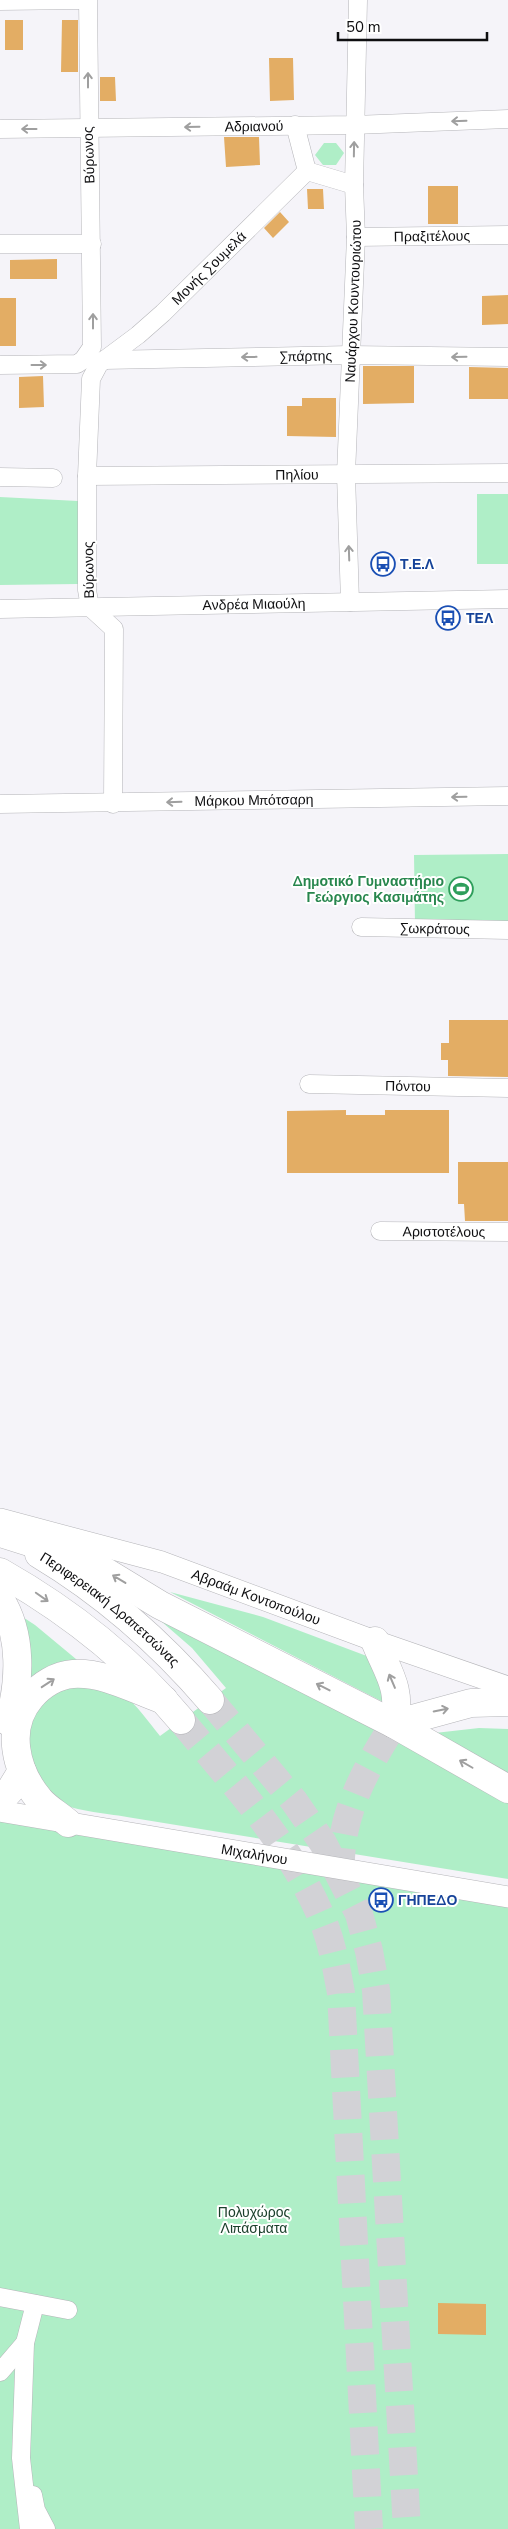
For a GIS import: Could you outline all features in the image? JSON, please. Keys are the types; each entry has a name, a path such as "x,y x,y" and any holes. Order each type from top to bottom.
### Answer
{"main road":[{"path":"1,1528 86,1560 160,1605 394,1724 508,1789"},
{"name":"Περιφερειακή Δραπετσώνας","path":"1,1528 69,1574 136,1625 174,1660 210,1700"},
{"name":"Περιφερειακή Δραπετσώνας","path":"0,1572 52,1604 113,1651 172,1710 90,1674 71,1674 54,1679 36,1691 25,1704 18,1721 15,1744 22,1771"},
{"path":"0,1753 12,1712 17,1661 15,1633 5,1607"},
{"path":"375,1641 397,1694 394,1724"},
{"path":"394,1724 471,1703 508,1702"},
{"path":"0,1801 11,1789 22,1771 40,1800 68,1823"}],"street":[{"path":"0,1 80,0"},
{"name":"Βύρωνος","path":"0,365 77,364 92,347 88,0"},
{"name":"Ναυάρχου Κουντουριώτου","path":"350,602 346,474 356,237 354,125 358,0"},
{"name":"Αδριανού","path":"0,129 354,125 508,119"},
{"path":"295,126 306,171 354,185"},
{"name":"Μονής Σουμελά","path":"104,360 163,313 306,171"},
{"name":"Πραξιτέλους","path":"356,237 508,235"},
{"path":"0,244 92,244"},
{"name":"Σπάρτης","path":"104,360 350,355 508,356"},
{"name":"Βύρωνος","path":"104,360 98,364 91,379 87,476 88,590 90,607 114,629 113,804"},
{"name":"Πηλίου","path":"87,476 508,473"},
{"path":"0,477 53,478"},
{"name":"Ανδρέα Μιαούλη","path":"0,609 508,599"},
{"name":"Μάρκου Μπότσαρη","path":"0,804 113,804 508,796"},
{"name":"Σωκράτους","path":"361,927 508,930"},
{"name":"Πόντου","path":"309,1084 508,1088"},
{"name":"Αριστοτέλους","path":"380,1231 508,1232"},
{"name":"Αβραάμ Κοντοπούλου","path":"1,1528 162,1562 375,1641 508,1687"},
{"name":"Μιχαλήνου","path":"0,1811 508,1897"},
{"path":"0,2296 68,2310"},
{"path":"29,2529 22,2449 24,2343 35,2304"},
{"path":"2,2367 24,2343"},
{"path":"22,2449 36,2510 46,2529"}],"green space":[{"path":"324,143 336,143 344,153 336,165 323,165 315,155"},
{"path":"477,494 508,494 508,564 477,564"},
{"path":"0,497 78,501 78,584 0,585"},
{"name":"Δημοτικό Γυμναστήριο Γεώργιος Κασιμάτης","path":"508,854 508,923 415,924 414,855"},
{"path":"170,1592 263,1617 372,1658 385,1682 383,1702"},
{"path":"12,1610 35,1625 88,1669 44,1672 28,1678"},
{"path":"154,1615 508,1795 508,1879 88,1811 68,1806 53,1799 42,1784 31,1761 29,1739 33,1719 44,1703 59,1690 78,1684 99,1685 122,1694 138,1708 160,1736 226,1688 192,1648"},
{"path":"479,1728 508,1729 508,1784 426,1734"},
{"name":"Πολυχώρος Λιπάσματα","path":"0,1821 508,1906 508,2529 0,2529"}],"building":[{"path":"5,20 23,20 23,50 5,50"},
{"path":"62,20 78,20 78,72 61,72"},
{"path":"269,58 293,58 294,100 270,101"},
{"path":"100,77 115,77 116,101 100,101"},
{"path":"224,137 259,137 260,165 226,167"},
{"path":"428,186 458,186 458,224 428,224"},
{"path":"307,189 323,189 324,209 308,209"},
{"path":"280,212 289,222 273,238 264,228"},
{"path":"57,259 57,279 10,279 10,260"},
{"path":"508,295 508,324 482,325 482,296"},
{"path":"0,298 16,298 16,346 0,346"},
{"path":"363,366 414,366 414,403 363,404"},
{"path":"469,367 508,368 508,399 469,399"},
{"path":"43,376 44,407 19,408 19,377"},
{"path":"302,398 336,398 336,437 287,436 287,406 302,406"},
{"path":"449,1020 508,1020 508,1077 448,1076 448,1060 441,1060 441,1043 449,1043"},
{"path":"346,1110 346,1115 385,1115 385,1110 449,1110 449,1173 287,1173 287,1111"},
{"path":"458,1162 508,1162 508,1221 465,1221 464,1204 458,1204"},
{"path":"438,2303 486,2304 486,2335 438,2334"}],"tunnel":[{"path":"210,1700 294,1801 323,1843 359,1914 369,1951 376,1990 407,2529"},
{"path":"181,1720 242,1793 280,1843 312,1897 325,1926 334,1960 341,1993 369,2529"},
{"path":"341,1876 341,1854 344,1834 355,1796 363,1778 394,1724"}],"place":[{"name":"Τ.Ε.Λ","path":"383,564"},
{"name":"ΤΕΛ","path":"448,618"},
{"name":"Δημοτικό Γυμναστήριο Γεώργιος Κασιμάτης","path":"461,889"},
{"name":"ΓΗΠΕΔΟ","path":"381,1900"}]}
